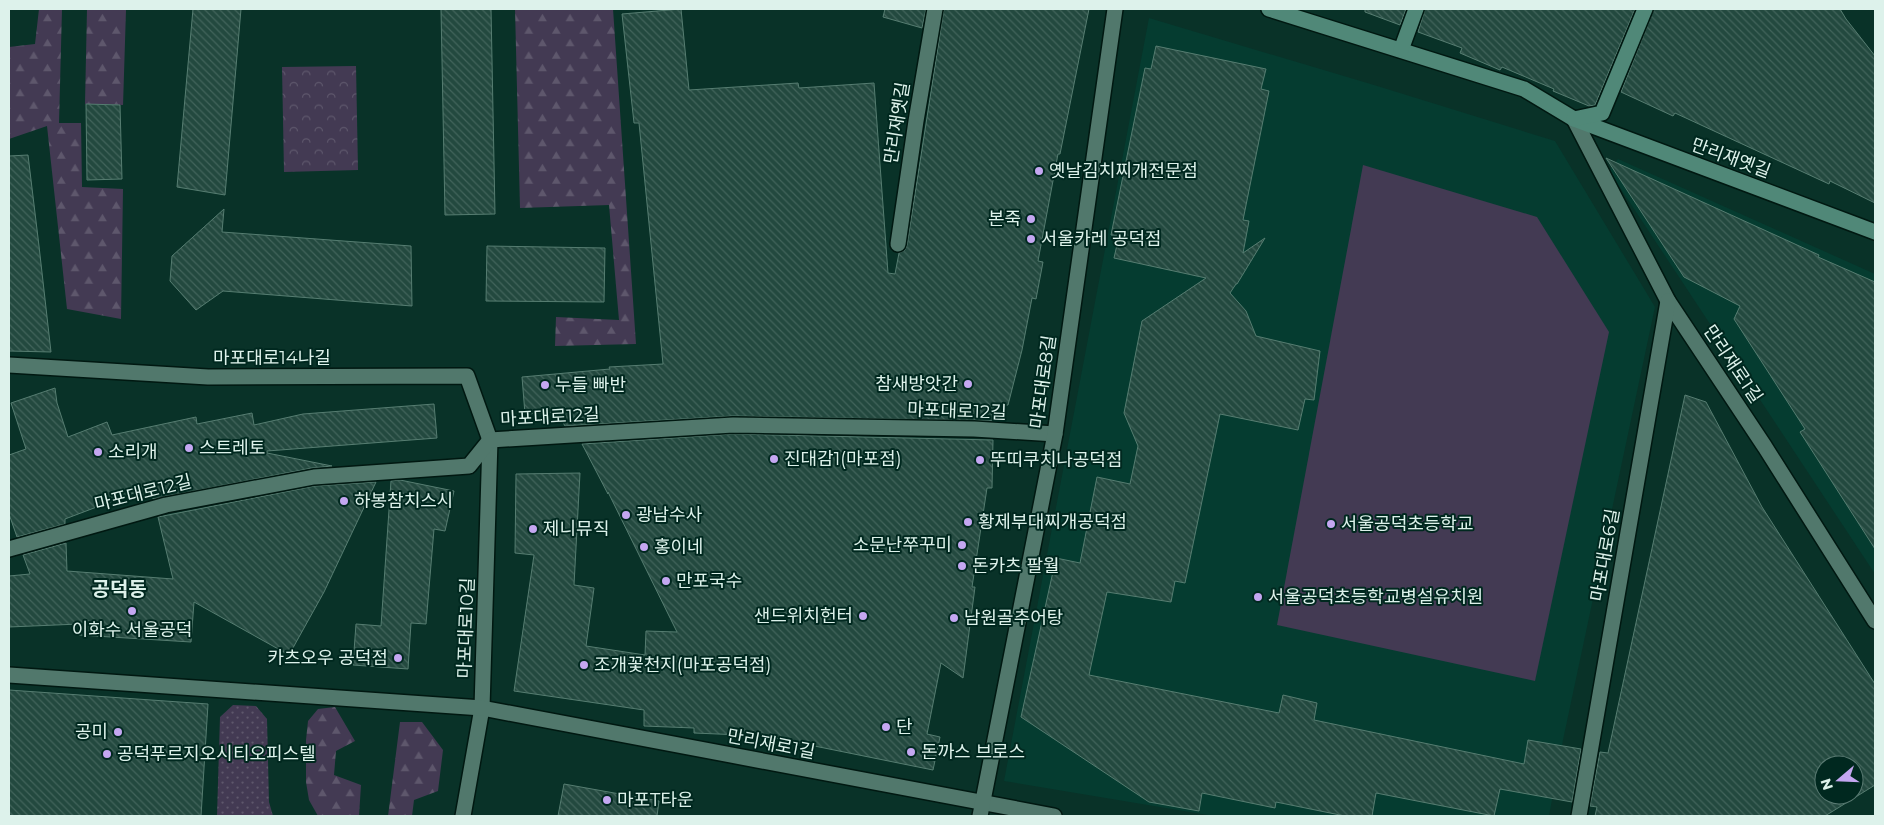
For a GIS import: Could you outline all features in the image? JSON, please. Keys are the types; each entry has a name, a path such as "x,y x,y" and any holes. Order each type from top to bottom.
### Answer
{"street":[{"name":"만리재옛길","path":"898,244 935,9"},
{"name":"마포대로8길","path":"981,810 1055,434 1115,9"},
{"path":"1401,50 1416,9"},
{"path":"1574,120 1602,113 1645,9"},
{"name":"만리재옛길","path":"1275,10 1524,89 1574,120 1875,232"},
{"name":"만리재로1길","path":"1574,120 1668,300 1765,447 1875,622"},
{"name":"마포대로6길","path":"1579,816 1668,300"},
{"name":"마포대로14나길","path":"9,365 208,377 467,376 490,440"},
{"name":"마포대로12길","path":"9,548 166,505 314,477 470,466 490,440 734,425 974,428 1055,434"},
{"name":"마포대로10길","path":"463,816 482,708 490,440"},
{"name":"만리재로1길","path":"9,675 482,708 981,810 1054,816"}],"shaded area":[{"name":"서울공덕초등학교","path":"1149,18 1555,141 1655,307 1563,740 1549,816 1214,816 1004,781"},
{"path":"1618,159 1875,274 1875,574 1609,171"}],"green space":[{"path":"39,9 62,9 59,123 81,123 82,187 123,189 121,319 67,309 47,126 9,139 9,47 35,44"},
{"path":"87,9 126,9 123,105 85,104"},
{"path":"515,9 613,9 636,344 555,346 556,317 619,320 609,205 520,208"},
{"path":"356,66 358,170 284,172 282,67"},
{"path":"1363,165 1537,217 1609,332 1535,681 1277,625"},
{"path":"233,705 256,706 267,719 269,802 273,816 217,816 220,717"},
{"path":"335,707 355,741 336,751 334,775 361,785 359,816 318,816 309,800 306,782 308,721 318,709"},
{"path":"400,722 422,722 443,750 438,791 414,800 412,816 388,816"}],"building":[{"path":"193,9 241,9 225,195 177,187"},
{"path":"441,9 491,9 495,214 445,215"},
{"path":"681,9 689,90 798,83 799,88 874,83 888,273 895,274 899,253 905,250 907,245 944,9 1089,9 1060,154 1058,154 1038,261 1043,262 1036,299 1032,298 1022,350 1008,405 994,406 993,421 733,416 565,426 557,412 525,414 522,377 610,369 609,367 663,364 639,123 634,123 622,14"},
{"path":"885,9 926,9 922,28 883,17"},
{"path":"1365,9 1406,9 1400,25 1365,12"},
{"path":"1425,9 1635,9 1595,105 1589,106 1502,67 1500,70 1460,53 1462,48 1418,32"},
{"path":"1654,9 1840,9 1875,56 1875,203 1830,181 1829,184 1675,113 1673,116 1621,92"},
{"path":"1156,46 1266,69 1261,89 1269,91 1243,220 1249,221 1243,253 1265,238 1230,293 1246,311 1256,336 1320,351 1314,400 1305,399 1298,430 1220,414 1185,583 1175,581 1171,602 1107,592 1089,675 1279,713 1283,695 1317,703 1314,720 1524,764 1528,740 1581,749 1572,802 1500,789 1494,816 1376,793 1372,816 1345,816 1276,802 1275,808 1202,793 1199,811 1149,802 1021,717 1056,558 1080,563 1097,477 1130,484 1138,446 1124,413 1142,321 1206,278 1114,258 1119,236 1111,235 1145,68 1151,69"},
{"path":"86,104 120,105 122,179 87,180"},
{"path":"28,155 51,352 9,351 9,156"},
{"path":"1606,158 1875,282 1875,549 1800,432 1805,429 1734,319 1740,306 1684,277"},
{"path":"224,209 222,232 411,246 412,306 223,291 196,310 170,281 172,256"},
{"path":"487,246 605,248 604,302 486,301"},
{"path":"55,388 57,403 68,437 107,422 112,435 196,417 197,424 252,413 254,425 303,414 434,404 437,438 267,451 267,453 332,466 312,468 153,499 152,494 140,497 139,491 65,519 65,524 17,537 9,514 9,455 26,449 11,403"},
{"path":"1685,395 1706,402 1762,507 1875,684 1875,785 1864,792 1864,755 1814,755 1814,805 1843,805 1825,816 1595,816 1597,807 1590,806 1600,752 1608,753"},
{"path":"733,434 993,440 992,488 987,488 972,587 975,587 963,678 941,663 927,734 940,737 933,770 765,736 694,733 694,728 644,726 644,710 514,691 534,555 515,553 516,474 580,473 574,585 594,588 586,646 645,655 646,631 677,632 608,492 608,494 582,444"},
{"path":"400,480 454,491 445,531 434,529 426,624 411,623 408,669 353,665 356,624 381,626 391,481"},
{"path":"376,482 324,592 289,655 194,602 191,642 79,635 79,624 9,627 9,576 30,574 23,555 66,543 67,571 173,579 158,517 315,486"},
{"name":"공덕푸르지오시티오피스텔","path":"9,690 208,704 201,816 9,816"},
{"name":"마포T타운","path":"564,784 659,801 657,816 558,816"}],"place":[{"name":"옛날김치찌개전문점","path":"1039,171"},
{"name":"본죽","path":"1031,219"},
{"name":"서울카레 공덕점","path":"1031,239"},
{"name":"참새방앗간","path":"968,384"},
{"name":"누들 빠반","path":"545,385"},
{"name":"스트레토","path":"189,448"},
{"name":"소리개","path":"98,452"},
{"name":"진대감1(마포점)","path":"774,459"},
{"name":"뚜띠쿠치나공덕점","path":"980,460"},
{"name":"하봉참치스시","path":"344,501"},
{"name":"광남수사","path":"626,515"},
{"name":"황제부대찌개공덕점","path":"968,522"},
{"name":"서울공덕초등학교","path":"1331,524"},
{"name":"제니뮤직","path":"533,529"},
{"name":"소문난쭈꾸미","path":"962,545"},
{"name":"홍이네","path":"644,547"},
{"name":"돈카츠 팔월","path":"962,566"},
{"name":"만포국수","path":"666,581"},
{"name":"서울공덕초등학교병설유치원","path":"1258,597"},
{"name":"이화수 서울공덕","path":"132,611"},
{"name":"샌드위치헌터","path":"863,616"},
{"name":"남원골추어탕","path":"954,618"},
{"name":"카츠오우 공덕점","path":"398,658"},
{"name":"조개꽃천지(마포공덕점)","path":"584,665"},
{"name":"단","path":"886,727"},
{"name":"공미","path":"118,732"},
{"name":"돈까스 브로스","path":"911,752"},
{"name":"공덕푸르지오시티오피스텔","path":"107,754"},
{"name":"마포T타운","path":"607,800"}],"district":[{"name":"공덕동","path":"119,589"}]}
